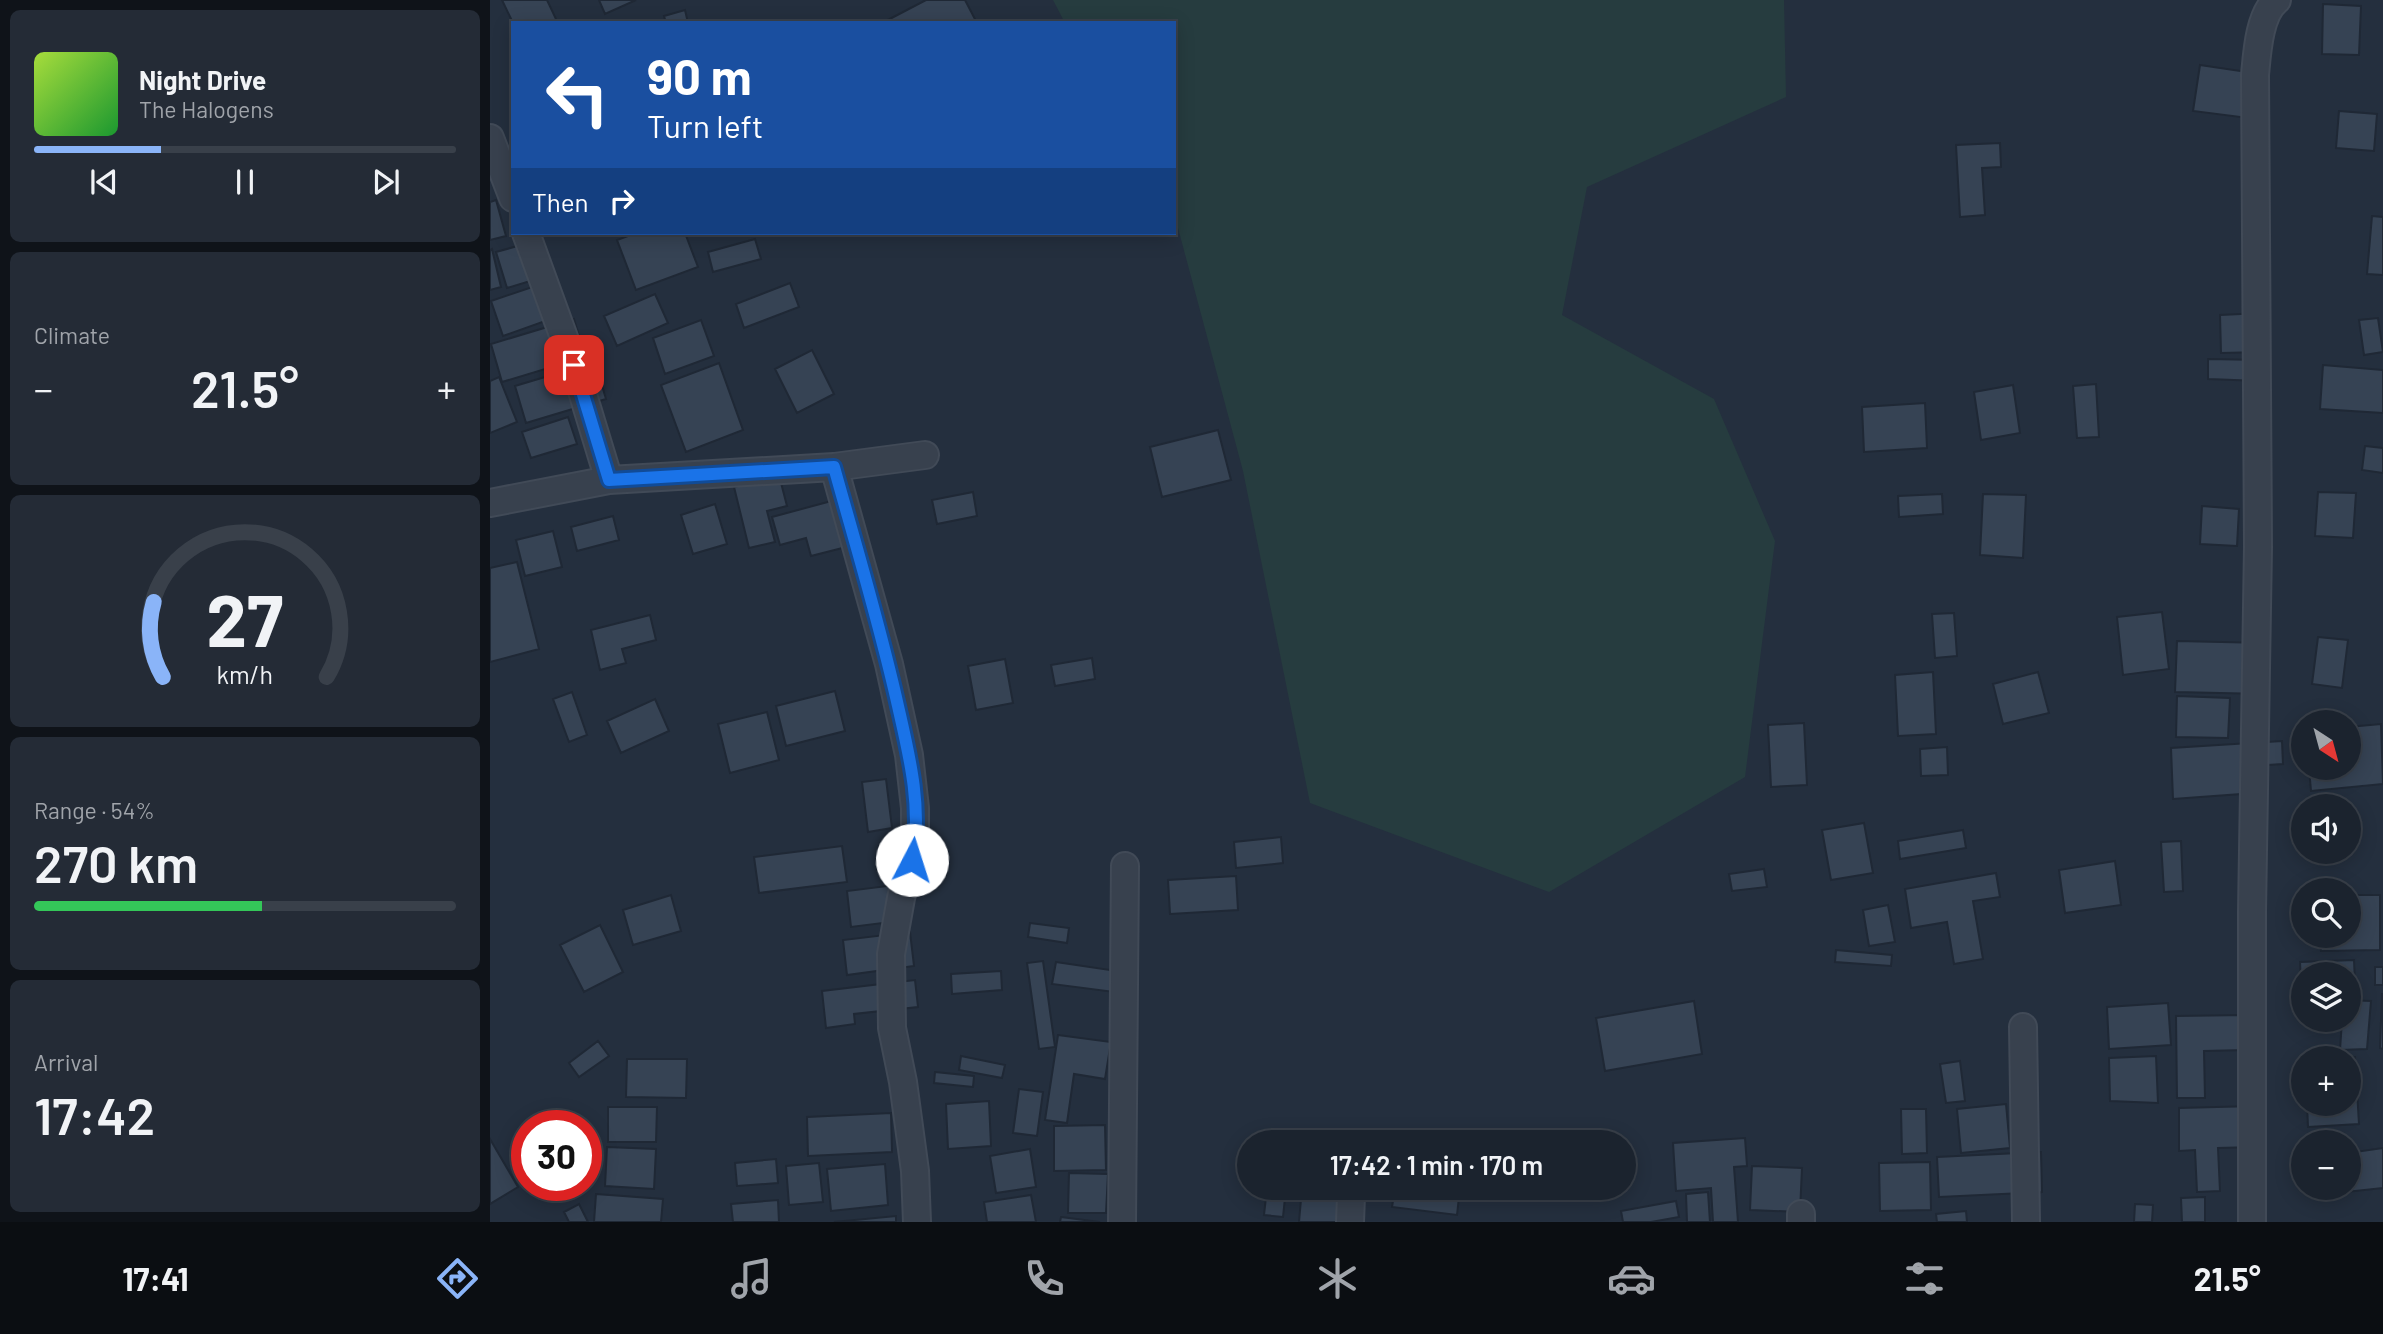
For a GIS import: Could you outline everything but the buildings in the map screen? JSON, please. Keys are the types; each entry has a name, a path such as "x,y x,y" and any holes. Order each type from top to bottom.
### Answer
{"street":[{"path":"2252,1222 2252,925 2258,547 2255,75 2260,33 2271,4 2277,0"},
{"path":"490,138 511,193"},
{"path":"527,235 574,365 609,480"},
{"path":"490,503 609,480 834,467 925,455"},
{"path":"834,467 889,664 909,755 915,808 915,845 901,898 891,954 892,1028 903,1082 915,1171 917,1222"},
{"path":"1122,1222 1125,866"},
{"path":"2023,1027 2026,1222"}],"green space":[{"path":"1053,0 1784,0 1786,97 1587,187 1562,315 1714,399 1775,541 1745,777 1549,892 1310,803 1243,471 1176,224 1176,21 1064,21"}],"route":[{"path":"574,365 609,480 834,467 889,664 909,755 915,808 915,845 912,860"}]}
